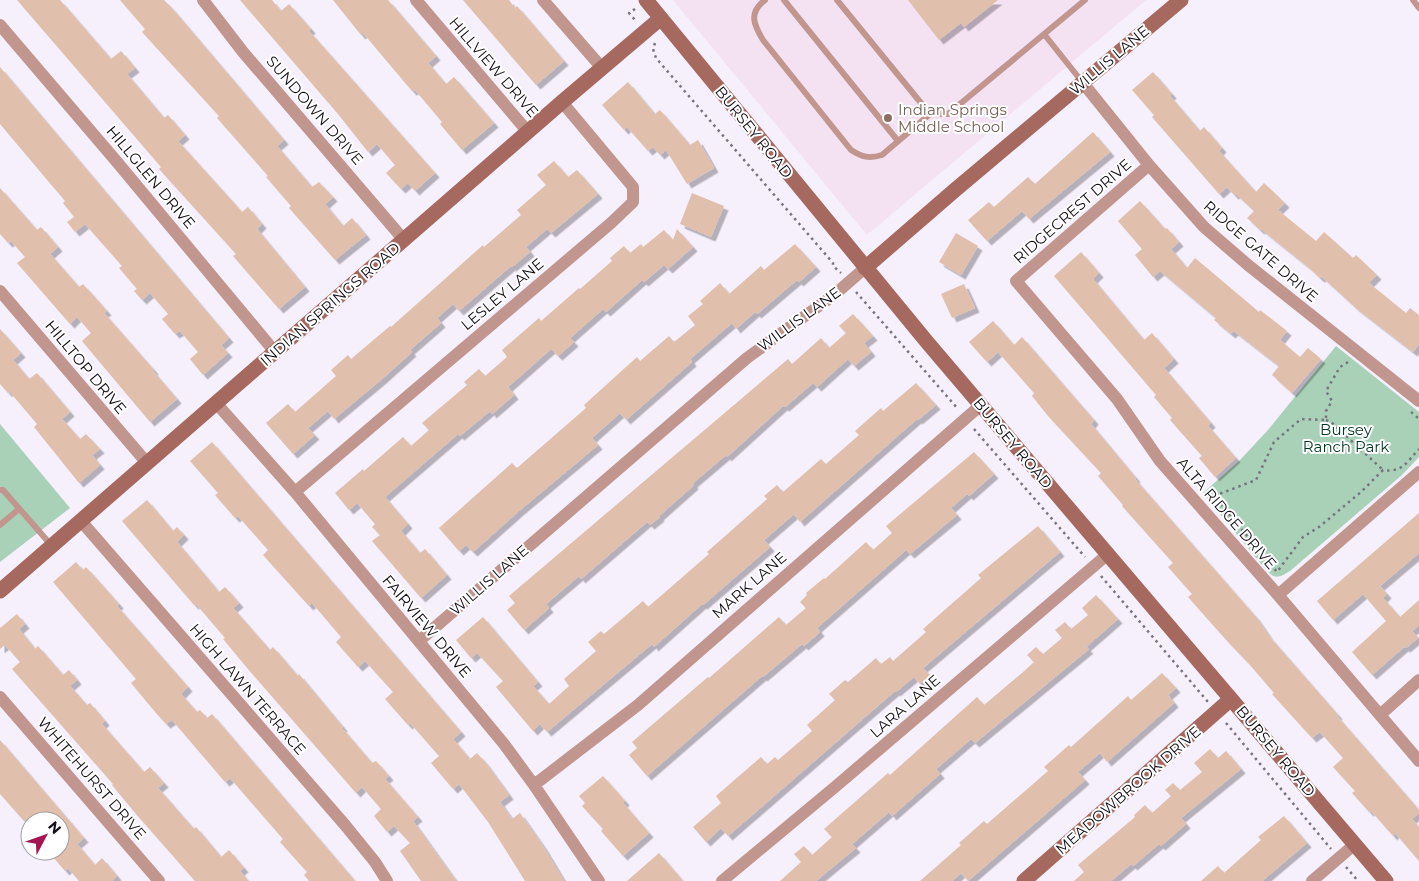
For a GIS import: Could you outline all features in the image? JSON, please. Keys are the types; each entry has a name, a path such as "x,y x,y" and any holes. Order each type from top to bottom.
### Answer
{"street":[{"name":"SUNDOWN DRIVE","path":"203,0 243,52 404,240"},
{"name":"HILLVIEW DRIVE","path":"416,0 528,132"},
{"path":"543,0 602,68"},
{"name":"WILLIS LANE","path":"418,641 747,358 834,295 1180,0"},
{"name":"BURSEY ROAD","path":"642,2 661,18 865,268 1386,881"},
{"name":"INDIAN SPRINGS ROAD","path":"0,591 661,18"},
{"name":"HILLGLEN DRIVE","path":"0,25 275,352"},
{"name":"RIDGE GATE DRIVE","path":"1083,83 1149,165 1204,227 1248,265 1419,401"},
{"name":"LESLEY LANE","path":"295,492 611,223 633,202 634,187 562,102"},
{"name":"RIDGECREST DRIVE","path":"1016,281 1149,165"},
{"name":"ALTA RIDGE DRIVE","path":"1016,281 1117,399 1160,461 1278,595 1419,761"},
{"name":"HILLTOP DRIVE","path":"0,291 147,463"},
{"name":"FAIRVIEW DRIVE","path":"216,403 295,492 504,744 599,881"},
{"name":"MARK LANE","path":"534,785 638,705 981,405"},
{"path":"1278,595 1419,472"},
{"name":"HIGH LAWN TERRACE","path":"81,521 345,825 375,862 387,881"},
{"name":"LARA LANE","path":"722,881 1108,554"},
{"path":"1380,714 1419,680"},
{"name":"WHITEHURST DRIVE","path":"0,697 160,881"},
{"name":"MEADOWBROOK DRIVE","path":"1024,881 1231,699"},
{"path":"1312,881 1355,844"}],"lane":[{"path":"765,0 758,5 754,17 756,28 760,34 851,150 862,157 872,158 882,155 930,114 948,114 1085,0"},
{"path":"784,0 898,141"},
{"path":"837,0 930,114"},
{"path":"1413,0 1419,8"},
{"path":"1044,34 1083,83"},
{"path":"0,490 3,490 52,546"},
{"path":"0,525 19,509"}],"path":[{"path":"642,2 629,13 655,42 653,49 656,58 1093,567 1358,881"},
{"path":"1326,420 1326,411 1332,401 1326,391 1340,366 1350,362"},
{"path":"1383,470 1319,528 1303,537 1277,572 1214,496 1256,480 1274,442 1301,420 1326,420 1332,422 1383,470 1401,469 1419,449"}],"shaded area":[{"name":"Indian Springs Middle School","path":"673,0 1146,0 867,235"}],"green space":[{"name":"Bursey Ranch Park","path":"1336,346 1419,412 1419,457 1402,475 1290,571 1277,577 1272,575 1262,565 1203,493 1240,460 1268,430"},
{"path":"0,424 70,508 0,562"}],"building":[{"path":"17,0 60,0 111,59 121,51 135,68 127,74 164,118 168,115 185,135 178,141 242,212 248,207 262,224 257,229 305,287 279,309 233,256 236,254 159,169 161,167"},
{"path":"120,0 164,0 284,140 277,146 312,187 319,182 333,197 325,204 343,226 352,218 366,235 335,260 289,208 291,206 266,177 268,176 217,118 219,116 142,32 145,29"},
{"path":"240,0 272,0 281,11 289,4 311,29 309,31 435,173 415,191 408,183 401,189 386,173 395,165 377,144 368,152 338,114"},
{"path":"333,0 388,0 436,56 428,63 446,84 454,77 494,123 462,150 440,124 442,122 415,90 412,91 363,33 361,35"},
{"path":"463,0 509,0 515,8 517,6 564,61 536,85"},
{"path":"908,0 998,0 964,27 961,23 939,40"},
{"path":"0,67 229,338 221,345 228,353 203,375 190,359 198,352 180,331 175,334 162,319 168,314 150,293 142,300 134,291 137,289 119,268 122,266 85,224 75,232 67,222 74,217 63,203 65,201 0,124"},
{"path":"1153,72 1172,94 1170,96 1200,131 1204,127 1222,148 1219,151 1256,192 1264,183 1285,203 1278,210 1316,241 1324,232 1353,258 1356,255 1377,275 1369,283 1406,313 1410,308 1419,315 1419,344 1413,352 1356,308 1322,277 1320,278 1260,230 1247,218 1254,211 1236,194 1234,195 1227,187 1219,194 1152,117 1154,115 1132,90"},
{"path":"628,82 655,114 660,110 690,145 698,140 714,168 687,184 666,150 660,155 653,147 648,151 627,127 624,130 602,105"},
{"path":"1093,132 1110,152 1029,219 1022,211 987,241 968,220 989,202 994,207 1028,177 1035,184"},
{"path":"554,161 568,177 577,170 598,194 551,233 547,229 526,247 530,252 459,311 453,304 437,318 441,323 410,350 412,352 382,379 334,419 328,411 308,428 315,435 293,454 266,423 288,404 295,412 336,376 331,370 348,355 351,359 391,327 483,245 484,247 521,215 517,210 546,185 537,175"},
{"path":"0,188 37,230 41,227 58,247 50,254 79,287 83,284 107,311 104,313 177,399 150,422 82,341 91,333 77,317 70,324 17,263 25,257 11,241 8,243 0,234"},
{"path":"692,193 724,206 711,237 680,224"},
{"path":"1140,201 1179,242 1171,249 1187,268 1195,258 1259,312 1260,310 1287,331 1280,340 1300,357 1308,348 1321,359 1292,393 1272,375 1279,366 1234,331 1231,334 1214,320 1216,318 1160,271 1153,277 1135,255 1142,249 1118,221"},
{"path":"677,229 693,247 668,269 664,265 644,282 642,280 606,312 603,309 570,338 574,342 558,356 551,349 508,387 514,395 492,414 490,411 460,436 458,434 385,497 408,524 401,531 420,553 425,549 447,575 421,598 372,541 380,535 372,527 375,524 357,503 349,510 335,493 403,437 411,446 429,430 422,423 467,385 464,382 479,369 485,376 507,357 502,350 539,318 541,321 580,289 612,261 610,258 624,246 630,253 641,244 643,247 664,230 673,240"},
{"path":"956,233 978,246 961,275 939,262"},
{"path":"795,244 816,267 799,282 797,280 757,314 755,312 736,329 732,323 690,359 692,362 626,420 620,413 592,438 598,445 473,552 466,545 459,551 439,528 512,463 517,468 586,408 584,405 637,357 640,361 669,336 674,342 695,325 688,316 703,304 700,301 720,283 729,294 761,266 764,270"},
{"path":"1081,252 1099,273 1093,279 1144,340 1152,333 1174,359 1164,368 1211,423 1208,426 1236,458 1215,477 1199,458 1202,456 1170,420 1172,418 1154,397 1156,395 1054,276"},
{"path":"964,284 975,308 952,318 941,294"},
{"path":"853,314 873,336 864,343 871,352 854,366 848,359 817,387 813,383 785,407 783,406 727,457 726,455 693,483 694,485 660,517 650,525 647,522 581,579 579,576 546,604 549,608 524,630 507,610 515,603 509,596 788,359 792,364 821,338 829,348 846,333 839,326"},
{"path":"993,321 1014,345 1022,337 1094,420 1091,424 1135,479 1256,617 1269,636 1419,810 1419,813 1412,819 1419,827 1419,861 1395,833 1393,836 1352,793 1355,791 1333,767 1343,758 1320,732 1312,738 1272,694 1274,693 1250,665 1188,597 1192,594 1168,567 1173,563 1098,476 1101,473 1048,416 1032,396 1034,393 998,352 987,362 969,342"},
{"path":"0,329 21,353 13,360 29,379 37,373 70,412 62,419 80,439 86,434 100,449 92,455 100,465 79,483 34,427 37,424 9,391 8,393 0,384"},
{"path":"916,383 936,405 917,419 800,522 794,514 764,540 770,547 654,647 652,644 547,732 540,724 533,731 496,687 503,681 477,653 471,658 456,640 483,617 538,682 533,686 549,704 569,686 564,679 596,651 588,642 601,631 604,634 643,601 648,607 709,554 707,552 767,499 764,496 777,485 783,492 821,459 826,464 859,435 855,431 881,408 883,411"},
{"path":"212,442 461,732 453,739 470,759 477,753 485,762 509,795 500,802 512,819 520,813 564,881 525,881 488,822 459,784 453,789 431,763 439,756 410,723 408,725 385,699 393,692 365,661 358,667 336,642 341,637 312,603 309,606 263,555 268,550 238,516 235,518 215,495 218,493 190,461"},
{"path":"974,452 994,474 969,496 967,494 951,508 957,515 910,554 906,550 817,628 820,632 804,646 802,644 762,676 647,776 629,755 637,748 632,742 779,617 786,625 806,608 800,602 807,595 806,593 825,579 866,542 873,550 892,533 886,526"},
{"path":"147,500 173,531 177,527 184,535 177,542 219,592 225,587 239,603 233,608 270,650 273,647 298,676 299,674 372,763 376,761 389,776 385,779 418,817 413,821 456,881 421,881 400,851 410,843 394,826 387,832 374,816 381,809 362,787 356,793 248,669 196,604 194,605 122,521"},
{"path":"1419,513 1419,553 1380,586 1387,594 1383,598 1400,617 1419,600 1419,625 1412,631 1418,638 1406,648 1404,647 1372,675 1352,652 1386,621 1363,594 1333,620 1317,601"},
{"path":"1038,526 1060,552 923,668 930,675 920,684 914,677 895,691 728,836 721,828 706,842 693,827 721,803 716,796 761,757 767,764 775,757 778,760 812,731 807,725 835,700 829,694 845,680 848,682 876,658 881,664 890,657 893,661 926,632 923,629 981,578 978,575"},
{"path":"76,562 83,570 86,567 119,604 117,606 188,687 181,694 197,712 200,710 207,718 212,714 355,881 309,881 304,875 307,872 280,842 283,839 230,778 225,782 172,720 166,724 156,713 131,683 136,679 53,582"},
{"path":"1096,595 1118,619 1086,647 1089,649 975,743 971,739 936,769 940,774 892,816 889,812 852,844 856,848 816,881 780,881 801,862 794,854 804,846 812,855 832,837 824,829 888,773 890,775 977,697 984,705 1022,673 1034,662 1027,655 1036,647 1043,654 1062,638 1055,630 1065,622 1071,629 1088,615 1082,608"},
{"path":"17,614 25,624 19,629 35,649 38,646 63,675 69,670 77,680 70,686 87,705 90,703 105,721 102,724 144,772 150,767 164,783 158,788 194,829 196,827 221,857 229,850 244,868 240,871 248,881 195,881 136,814 113,784 12,669 20,662 5,645 0,649 0,628"},
{"path":"1162,673 1176,688 1168,695 1174,703 1107,762 1100,753 1078,772 1085,780 968,881 961,873 952,881 920,881 961,845 959,843 984,821 987,824 1048,771 1044,767 1069,745 1071,747 1128,696 1131,700"},
{"path":"0,740 61,811 20,811 20,816 0,794"},
{"path":"1210,749 1218,758 1226,751 1241,769 1181,818 1186,824 1161,846 1159,844 1133,866 1131,864 1111,881 1074,881 1084,872 1078,865 1135,817 1134,815 1145,805 1152,813 1171,796 1165,790 1173,783 1180,790 1202,772 1194,763"},
{"path":"603,776 649,833 623,856 601,831 603,829 582,806 585,803 579,796"},
{"path":"1284,816 1307,843 1262,881 1201,881 1218,866 1224,873 1261,840 1258,837"},
{"path":"70,822 84,838 77,844 95,865 102,858 117,876 112,881 79,881 68,868 65,871 56,861 70,861"},
{"path":"659,853 683,881 627,881"}],"place":[{"name":"Indian Springs Middle School","path":"888,118"}]}
